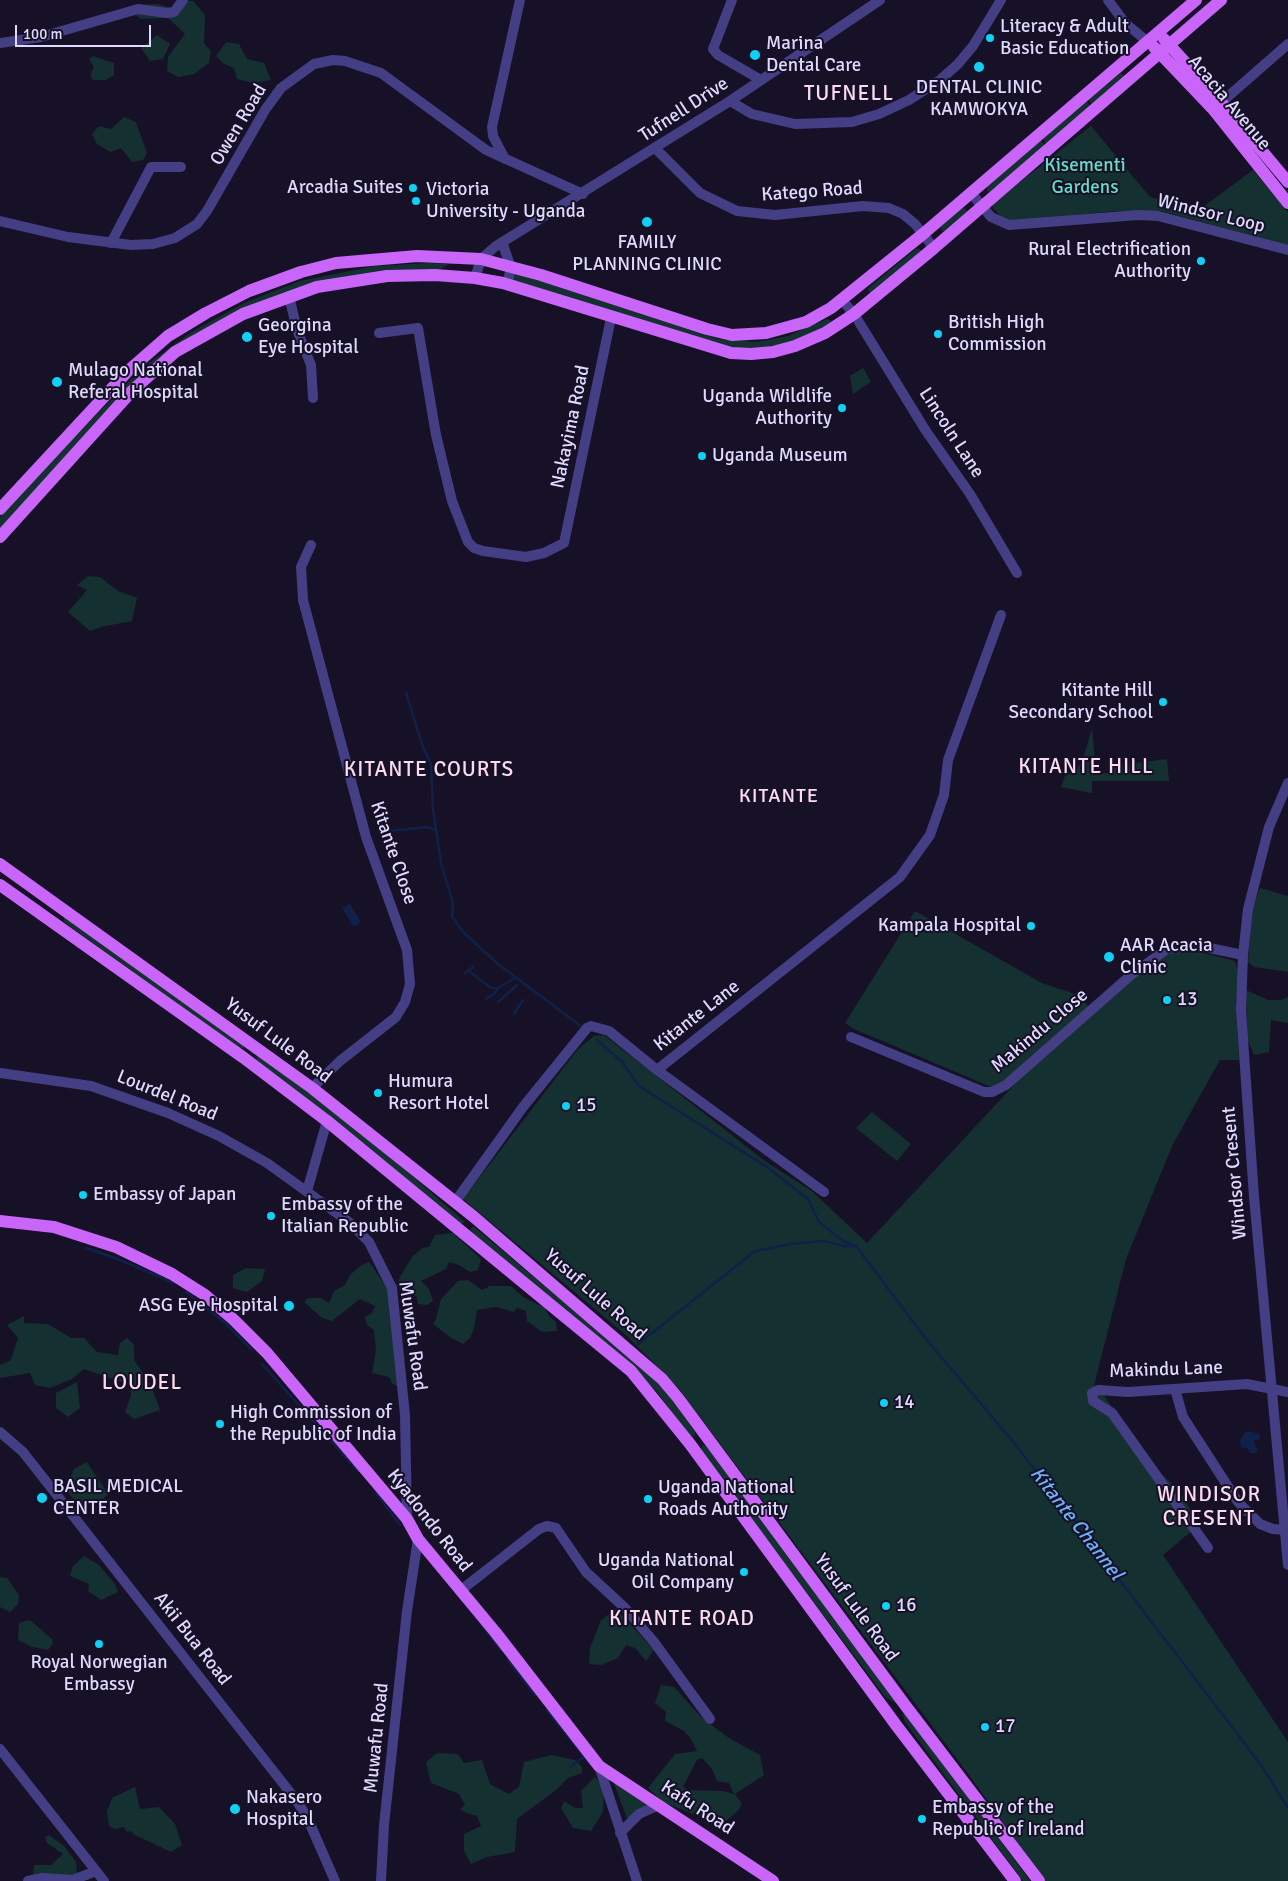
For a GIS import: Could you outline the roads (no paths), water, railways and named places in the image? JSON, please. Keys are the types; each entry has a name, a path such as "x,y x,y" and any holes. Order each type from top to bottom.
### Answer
{"main road":[{"path":"0,509 118,382 168,336 206,313 250,291 301,272 336,263 417,256 481,259 732,335 781,330 806,322 842,300 923,234 1144,39 1158,34 1196,0"},
{"path":"0,537 132,392 175,352 243,314 289,296 352,280 387,276 436,275 474,278 507,285 702,346 731,353 751,354 795,346 825,333 854,314 934,248 1141,70 1164,47 1221,0"},
{"name":"Acacia Avenue","path":"1158,34 1164,47 1288,182"},
{"path":"1144,39 1164,47"},
{"name":"Acacia Avenue","path":"1217,106 1288,202"},
{"path":"118,382 132,392"},
{"name":"Yusuf Lule Road","path":"0,864 312,1088 454,1202 647,1366 678,1398 1038,1881"},
{"path":"1,886 13,874"},
{"name":"Yusuf Lule Road","path":"1,886 244,1058 326,1121 631,1372 690,1444 896,1725 1016,1881"},
{"path":"47,918 59,905"},
{"path":"244,1058 252,1044"},
{"name":"Kyadondo Road","path":"0,1221 54,1227 116,1247 172,1274 205,1295 234,1320 267,1354 407,1519 418,1539 496,1633 599,1766"},
{"path":"690,1444 704,1433"},
{"name":"Kafu Road","path":"599,1766 773,1881"}],"street":[{"path":"0,43 41,37 138,8 167,14 174,12 184,0"},
{"path":"505,159 493,136 492,127 520,0"},
{"path":"732,0 713,49 718,55 761,80"},
{"name":"Tufnell Drive","path":"481,259 502,242 656,149 730,101 880,0"},
{"path":"730,101 752,114 794,124 852,122 879,114 909,100 940,80 958,64 973,46 1001,0"},
{"path":"1108,0 1124,22 1144,39"},
{"path":"1217,106 1288,44"},
{"name":"Owen Road","path":"0,220 68,237 131,245 153,244 175,238 197,224 216,196 265,110 293,77 322,61 345,61 381,73 486,150 583,194"},
{"name":"Katego Road","path":"656,149 700,193 737,211 775,215 876,206 890,208 903,214 934,248"},
{"path":"112,243 151,167 182,167"},
{"name":"Windsor Loop","path":"971,193 991,217 1009,225 1138,215 1158,216 1288,250"},
{"path":"502,242 511,268 507,285"},
{"path":"474,278 481,259"},
{"path":"289,296 297,330 311,365 313,398"},
{"name":"Lincoln Lane","path":"842,300 854,314 926,430 970,494 1016,573"},
{"name":"Nakayima Road","path":"379,333 418,328 436,435 452,501 463,534 468,542 474,548 483,551 526,557 544,553 564,543 611,318"},
{"name":"Kitante Close","path":"311,545 301,567 303,600 366,837 402,931 410,969 410,984 405,1002 396,1017 340,1061 312,1088"},
{"name":"Kitante Lane","path":"454,1202 522,1107 587,1028 591,1026 609,1031 657,1070 900,877 930,835 944,795 948,760 1001,615"},
{"name":"Windsor Cresent","path":"1288,783 1269,827 1248,909 1243,955 1241,1010 1288,1565"},
{"name":"Makindu Close","path":"851,1037 984,1092 992,1092 1006,1085 1131,975 1167,949 1194,945 1243,955"},
{"path":"657,1070 824,1192"},
{"name":"Lourdel Road","path":"0,1073 91,1086 125,1096 219,1136 267,1163 307,1190"},
{"path":"307,1190 326,1121"},
{"name":"Muwafu Road","path":"307,1190 348,1222 368,1242 391,1285 405,1415 407,1519"},
{"name":"Makindu Lane","path":"1208,1548 1112,1413 1093,1401 1091,1396 1093,1391 1128,1392 1247,1384 1288,1392"},
{"path":"1175,1389 1183,1417 1238,1502 1260,1524 1273,1529 1285,1530"},
{"name":"Akii Bua Road","path":"0,1432 23,1452 296,1800 307,1817 335,1881"},
{"path":"460,1591 539,1529 547,1526 556,1528 586,1572 625,1608 654,1642 710,1719"},
{"name":"Muwafu Road","path":"382,1881 384,1825 407,1611 418,1539"},
{"path":"0,1749 104,1881"},
{"name":"Kyadondo Road","path":"599,1766 637,1881"},
{"path":"620,1834 639,1814 658,1805"},
{"path":"28,1881 42,1878 81,1878 96,1871"}],"water":[{"path":"350,904 361,922 354,927 342,908"},
{"path":"1250,1431 1260,1435 1260,1439 1253,1441 1258,1450 1256,1453 1250,1453 1248,1449 1241,1447 1240,1441 1244,1433"}],"waterway":[{"name":"Kitante Channel","path":"406,693 423,747 431,764 433,810 441,863 453,904 452,917 464,933 498,964 582,1027"},
{"path":"378,832 428,827 437,831"},
{"path":"465,973 473,967"},
{"path":"469,971 491,988 498,988 515,978"},
{"path":"498,1002 517,985"},
{"path":"486,999 494,994 498,988"},
{"path":"514,1014 523,1000"},
{"path":"597,1040 622,1062 639,1086 767,1167 808,1199 819,1222 843,1241 856,1246"},
{"path":"637,1345 755,1251 792,1244 823,1241 845,1246 855,1246"},
{"name":"Kitante Channel","path":"856,1246 926,1339 1015,1444 1236,1732 1265,1771 1288,1808"},
{"path":"86,1248 174,1283"},
{"path":"186,1292 224,1322 252,1350"},
{"path":"262,1364 358,1471"},
{"path":"376,1493 400,1525"},
{"path":"481,1624 501,1650"},
{"path":"508,1660 535,1695"},
{"path":"547,1710 590,1764"},
{"path":"570,1767 584,1757"}],"place":[{"name":"Literacy & Adult Basic Education","path":"990,38"},
{"name":"Marina Dental Care","path":"755,55"},
{"name":"DENTAL CLINIC KAMWOKYA","path":"979,67"},
{"name":"Arcadia Suites","path":"413,188"},
{"name":"Victoria University - Uganda","path":"416,201"},
{"name":"FAMILY PLANNING CLINIC","path":"647,222"},
{"name":"Rural Electrification Authority","path":"1201,261"},
{"name":"British High Commission","path":"938,334"},
{"name":"Georgina Eye Hospital","path":"247,337"},
{"name":"Mulago National Referal Hospital","path":"57,382"},
{"name":"Uganda Wildlife Authority","path":"842,408"},
{"name":"Uganda Museum","path":"702,456"},
{"name":"Kitante Hill Secondary School","path":"1163,702"},
{"name":"Kampala Hospital","path":"1031,926"},
{"name":"AAR Acacia Clinic","path":"1109,957"},
{"name":"13","path":"1167,1000"},
{"name":"Humura Resort Hotel","path":"378,1093"},
{"name":"15","path":"566,1106"},
{"name":"Embassy of Japan","path":"83,1195"},
{"name":"Embassy of the Italian Republic","path":"271,1216"},
{"name":"ASG Eye Hospital","path":"289,1306"},
{"name":"14","path":"884,1403"},
{"name":"High Commission of the Republic of India","path":"220,1424"},
{"name":"BASIL MEDICAL CENTER","path":"42,1498"},
{"name":"Uganda National Roads Authority","path":"648,1499"},
{"name":"Uganda National Oil Company","path":"744,1572"},
{"name":"16","path":"886,1606"},
{"name":"Royal Norwegian Embassy","path":"99,1644"},
{"name":"17","path":"985,1727"},
{"name":"Nakasero Hospital","path":"235,1809"},
{"name":"Embassy of the Republic of Ireland","path":"922,1819"}],"district":[{"name":"TUFNELL","path":"849,94"},
{"name":"KITANTE HILL","path":"1086,767"},
{"name":"KITANTE COURTS","path":"429,770"},
{"name":"KITANTE","path":"779,797"},
{"name":"LOUDEL","path":"142,1383"},
{"name":"WINDISOR CRESENT","path":"1209,1507"},
{"name":"KITANTE ROAD","path":"682,1619"}],"park label":[{"name":"Kisementi Gardens","path":"1085,177"}]}
